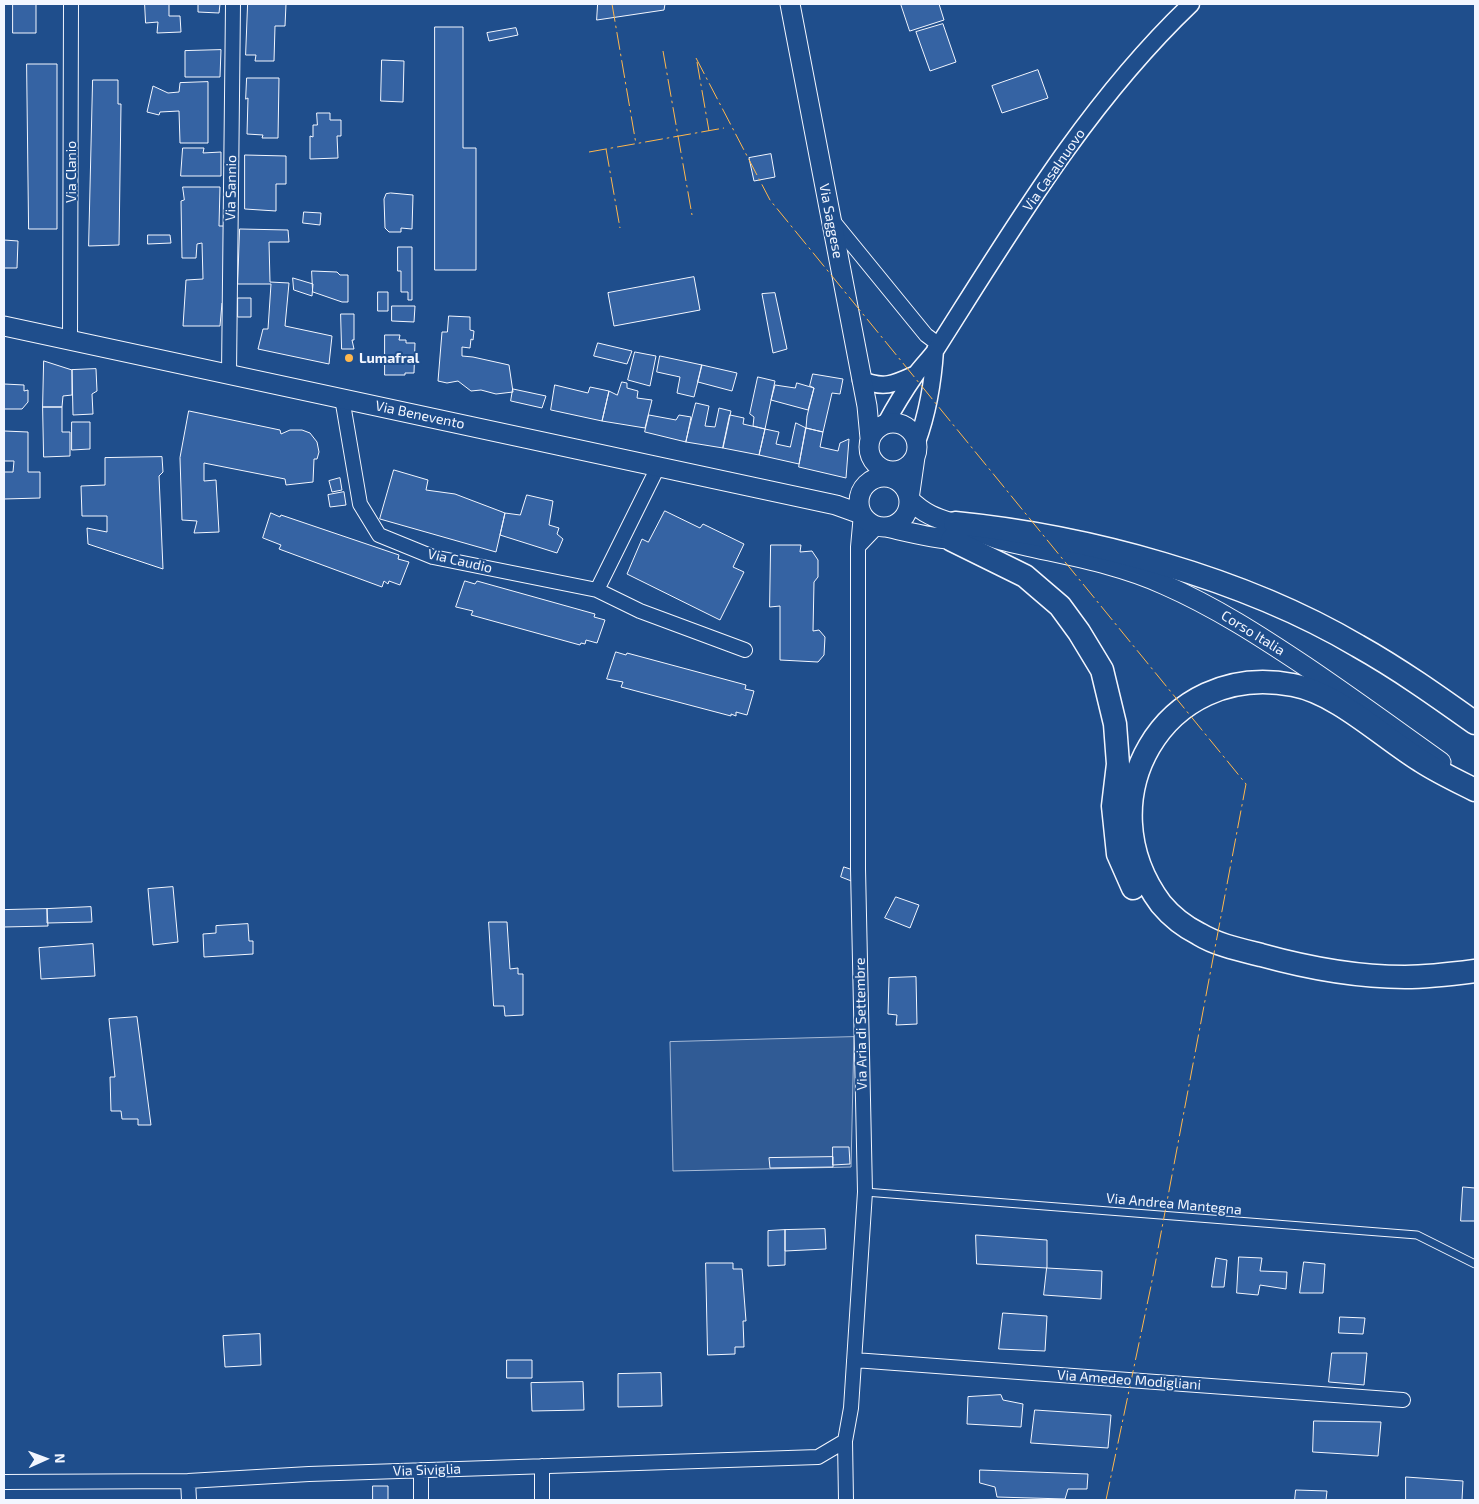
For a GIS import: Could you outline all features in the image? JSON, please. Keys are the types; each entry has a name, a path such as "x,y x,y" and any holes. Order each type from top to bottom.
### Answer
{"highway":[{"path":"953,532 1002,529 1096,548 1186,571 1298,614 1357,645 1409,677 1475,723"},
{"path":"953,532 1025,576 1060,606 1079,632 1102,670 1116,724 1118,764 1113,806 1118,854 1133,888 1159,923 1193,949 1237,965 1287,977 1348,988 1401,992 1454,990 1475,986"},
{"path":"1475,788 1421,762 1332,700 1314,690 1268,682 1244,682 1221,687 1199,698 1176,714 1159,733 1142,760 1132,792 1130,818 1134,847 1144,876 1162,905 1180,922 1200,935 1240,950 1289,963 1350,974 1404,977 1475,971"}],"main road":[{"name":"Via Saggese","path":"790,4 867,406 869,443"},
{"name":"Via Benevento","path":"4,326 836,504 861,514"},
{"path":"861,380 886,423"},
{"path":"882,527 894,525 906,513 916,450 914,434 909,428 894,422 879,426 869,443 858,501 861,514 866,520 882,527 953,532"},
{"path":"869,443 873,462 885,470 899,471 911,463 916,450"},
{"path":"836,504 848,501 859,494 863,487 875,478 890,477 903,485 909,499 920,510 937,519 953,532"},
{"name":"Corso Italia","path":"953,532 1051,550 1123,569 1163,584 1207,604 1251,630 1343,692 1475,788"}],"street":[{"name":"Via Clanio","path":"70,340 71,4"},
{"name":"Via Sannio","path":"229,373 234,4"},
{"name":"Via Casalnuovo","path":"886,423 916,374 937,347 1005,240 1079,132 1136,59 1191,4"},
{"path":"831,218 937,347 933,381 916,450"},
{"path":"861,380 876,386 898,382 916,374"},
{"name":"Via Caudio","path":"342,398 360,504 379,535 433,558 597,590 640,610 745,650"},
{"path":"597,590 658,466"},
{"name":"Via Aria di Settembre","path":"846,1500 845,1441 851,1408 865,1192 858,869 858,547 861,514"},
{"path":"858,547 882,527"},
{"name":"Via Amedeo Modigliani","path":"854,1360 1403,1400"},
{"name":"Via Siviglia","path":"4,1482 188,1481 309,1474 818,1457 845,1441"},
{"path":"542,1466 542,1500"},
{"path":"421,1470 421,1500"},
{"path":"188,1481 189,1500"}],"lane":[{"name":"Via Andrea Mantegna","path":"865,1192 1417,1235 1475,1264"}],"shaded area":[{"path":"854,1037 851,1167 673,1171 670,1042"}],"building":[{"path":"13,4 36,4 36,33 13,33"},
{"path":"145,4 169,4 169,16 180,16 181,32 157,33 158,22 146,23"},
{"path":"198,4 220,4 219,13 198,12"},
{"path":"248,4 286,4 285,26 275,26 274,61 255,61 256,55 246,55"},
{"path":"598,4 665,4 664,10 597,20"},
{"path":"901,4 939,4 944,20 910,31"},
{"path":"943,24 956,62 930,71 916,32"},
{"path":"435,27 463,27 463,148 476,148 476,270 435,270"},
{"path":"516,28 518,35 489,41 487,33"},
{"path":"221,50 220,77 185,77 185,51"},
{"path":"382,60 404,61 403,102 381,101"},
{"path":"27,64 57,64 57,229 29,229"},
{"path":"1038,70 1048,98 1002,113 992,86"},
{"path":"247,78 279,78 278,138 262,138 263,135 247,134"},
{"path":"93,80 118,80 118,104 121,104 119,245 89,246"},
{"path":"208,82 208,143 180,143 179,111 160,112 159,115 147,112 153,86 168,93 179,92 180,83"},
{"path":"317,113 330,113 330,120 341,120 341,136 337,136 338,158 310,159 310,136 313,137 313,125 317,125"},
{"path":"183,148 204,148 203,153 221,152 221,176 181,176"},
{"path":"771,154 775,177 754,181 749,158"},
{"path":"245,155 286,156 286,184 276,184 276,211 245,209"},
{"path":"183,187 220,187 219,226 225,226 226,303 222,303 220,326 183,326 186,280 203,279 202,243 197,244 196,258 182,258 181,201 184,200"},
{"path":"386,194 413,195 412,229 401,228 401,232 389,232 385,228 384,199"},
{"path":"304,212 321,213 320,225 303,223"},
{"path":"240,229 288,230 289,242 269,242 270,282 289,283 285,326 332,336 329,364 258,349 263,329 268,329 271,284 238,284"},
{"path":"148,235 170,235 171,243 148,244"},
{"path":"4,240 18,241 17,268 4,268"},
{"path":"398,247 412,247 412,300 408,300 408,292 401,292 401,271 398,271"},
{"path":"312,271 337,272 340,275 348,275 348,302 342,302 313,292"},
{"path":"694,277 700,310 614,326 608,293"},
{"path":"293,278 313,284 312,296 294,290"},
{"path":"378,292 388,292 388,311 378,311"},
{"path":"775,293 787,349 773,353 762,294"},
{"path":"238,298 251,298 251,317 238,317"},
{"path":"392,306 415,306 414,322 392,321"},
{"path":"341,314 354,314 354,340 352,340 354,349 342,349"},
{"path":"449,316 470,317 470,330 474,331 473,340 471,339 470,348 462,347 462,356 509,365 513,392 496,394 481,390 471,391 458,381 447,383 438,381 442,332 447,332"},
{"path":"385,335 400,335 399,340 406,340 406,343 415,343 414,373 385,375"},
{"path":"598,343 632,351 627,364 594,356"},
{"path":"635,352 656,356 650,386 628,380"},
{"path":"660,356 702,365 694,397 677,393 680,377 657,372"},
{"path":"44,361 72,370 72,395 63,396 62,407 43,407"},
{"path":"702,365 737,373 732,391 698,382"},
{"path":"96,369 97,391 92,394 93,414 73,415 72,370"},
{"path":"813,374 843,379 840,394 832,393 823,432 806,428 814,388 810,386"},
{"path":"758,377 775,381 765,429 753,426 754,417 750,414"},
{"path":"622,382 627,383 627,388 638,391 637,398 652,400 645,428 602,421 609,391 617,395"},
{"path":"797,383 814,388 808,410 771,400 775,385 795,388"},
{"path":"4,384 24,385 24,391 28,390 28,402 22,409 4,409"},
{"path":"555,385 588,393 590,387 609,391 602,421 551,410"},
{"path":"513,389 546,396 542,408 511,401"},
{"path":"696,403 709,406 705,426 715,427 719,408 731,411 723,448 686,442"},
{"path":"43,407 62,407 62,432 70,432 70,456 44,457"},
{"path":"189,411 280,430 281,434 290,430 302,430 310,433 317,442 319,452 317,459 314,459 313,482 286,485 285,479 204,463 204,481 216,480 219,532 194,533 197,521 182,520 180,458"},
{"path":"649,415 676,420 679,415 691,417 686,442 645,432"},
{"path":"730,415 744,418 743,424 765,429 759,455 723,448"},
{"path":"72,422 90,422 90,449 72,450"},
{"path":"796,423 806,428 799,464 759,455 765,429 779,432 776,444 790,447"},
{"path":"806,428 823,432 820,447 838,451 840,443 849,439 846,478 799,467"},
{"path":"4,431 28,432 28,472 40,472 40,498 4,499 4,472 13,472 14,461 4,461"},
{"path":"162,457 163,472 159,476 163,569 88,544 87,528 107,532 107,516 82,516 81,486 105,485 105,458"},
{"path":"394,470 428,480 426,490 455,494 505,513 496,552 380,519"},
{"path":"340,478 342,490 332,492 329,481"},
{"path":"344,492 346,505 330,507 328,495"},
{"path":"527,495 553,501 549,525 559,528 557,534 563,539 557,553 500,535 505,513 520,515"},
{"path":"665,511 700,528 703,524 744,544 733,567 744,572 720,620 627,574 642,539 648,542"},
{"path":"271,513 399,555 398,559 409,562 400,585 389,581 388,584 384,581 382,587 279,549 281,545 263,538"},
{"path":"771,545 801,545 800,552 812,551 818,560 818,577 814,582 813,631 819,630 825,637 824,655 818,662 780,660 780,606 770,607"},
{"path":"465,581 475,584 477,581 595,614 594,617 605,620 597,643 586,640 585,644 581,643 580,645 471,615 473,611 456,607"},
{"path":"616,652 626,655 627,653 746,685 745,689 754,691 747,715 736,712 736,716 731,714 731,716 621,687 623,682 607,679"},
{"path":"844,867 853,870 854,882 841,877"},
{"path":"173,887 178,942 153,945 148,889"},
{"path":"896,897 919,905 910,928 885,918"},
{"path":"91,907 92,922 47,923 47,909"},
{"path":"47,909 48,926 4,927 4,910"},
{"path":"489,922 507,922 510,969 518,968 518,974 523,974 523,1015 505,1016 504,1006 494,1006"},
{"path":"248,924 249,941 253,941 253,954 204,957 203,934 216,933 216,926"},
{"path":"93,944 95,976 41,979 39,948"},
{"path":"916,977 917,1024 896,1025 897,1015 888,1014 889,978"},
{"path":"137,1017 151,1125 138,1125 138,1119 122,1119 121,1111 111,1111 110,1077 115,1077 109,1019"},
{"path":"833,1147 849,1147 850,1164 833,1165"},
{"path":"833,1157 833,1167 770,1168 769,1158"},
{"path":"1463,1187 1475,1188 1475,1221 1461,1221"},
{"path":"825,1229 826,1249 785,1251 785,1230"},
{"path":"785,1230 785,1265 768,1266 768,1231"},
{"path":"976,1235 1047,1240 1047,1268 977,1264"},
{"path":"1239,1257 1262,1258 1260,1271 1287,1272 1286,1289 1260,1285 1258,1295 1237,1293"},
{"path":"1216,1258 1227,1260 1224,1287 1212,1287"},
{"path":"1304,1262 1325,1264 1323,1293 1300,1293"},
{"path":"706,1263 733,1263 733,1269 742,1269 746,1321 743,1321 744,1347 735,1347 735,1354 708,1355"},
{"path":"1047,1268 1102,1271 1101,1299 1044,1295"},
{"path":"1003,1313 1047,1316 1045,1351 999,1349"},
{"path":"1340,1317 1365,1318 1363,1334 1339,1333"},
{"path":"260,1334 261,1365 225,1367 223,1336"},
{"path":"1332,1353 1367,1353 1364,1385 1329,1382"},
{"path":"507,1360 532,1360 532,1378 507,1378"},
{"path":"661,1373 662,1406 618,1407 618,1374"},
{"path":"583,1382 584,1410 532,1411 531,1383"},
{"path":"1001,1395 1003,1400 1023,1404 1021,1427 967,1424 968,1397"},
{"path":"1035,1410 1111,1415 1108,1448 1031,1443"},
{"path":"1314,1421 1381,1422 1378,1456 1313,1452"},
{"path":"980,1470 1088,1474 1087,1489 1068,1489 1065,1499 997,1497 995,1487 980,1483"},
{"path":"1406,1477 1463,1481 1462,1500 1406,1500"},
{"path":"373,1486 388,1486 388,1500 373,1500"},
{"path":"1296,1490 1327,1491 1326,1500 1295,1500"}],"power":[{"path":"612,4 636,144"},
{"path":"663,51 692,215"},
{"path":"696,58 770,200 1246,784 1151,1286 1106,1500"},
{"path":"697,62 709,131"},
{"path":"589,152 724,128"},
{"path":"606,149 620,228"}],"place":[{"name":"Lumafral","path":"349,358"}]}
